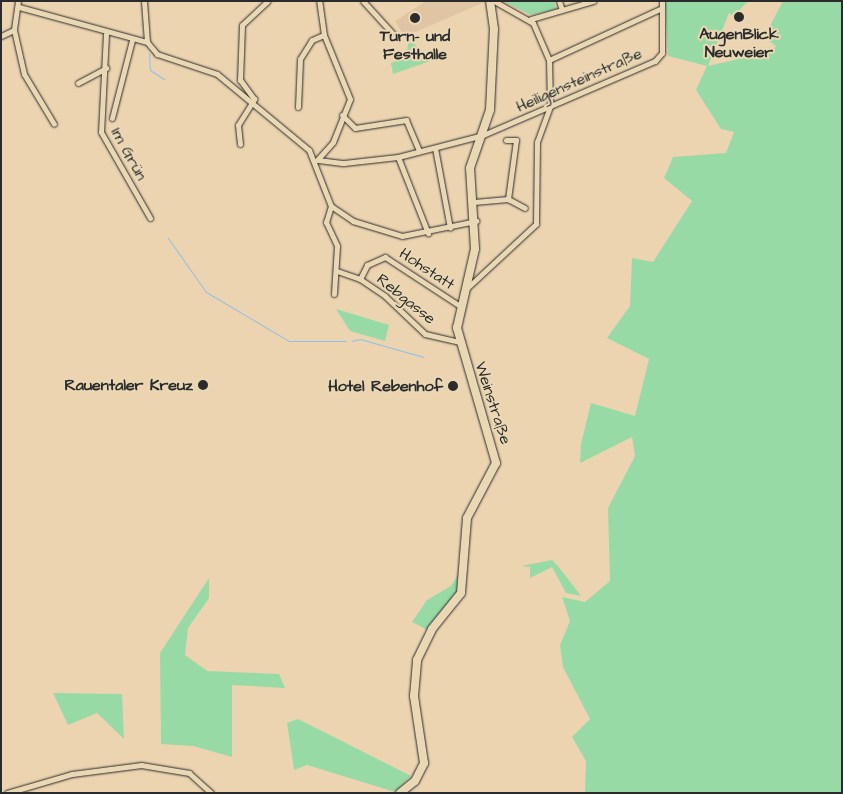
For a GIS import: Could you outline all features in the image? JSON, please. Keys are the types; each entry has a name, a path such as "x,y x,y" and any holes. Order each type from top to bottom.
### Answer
{"main road":[{"name":"Weinstraße","path":"400,793 415,781 424,763 414,696 417,660 432,629 461,593 467,518 496,463 459,342 460,306 466,290 476,221 470,168 483,136 490,110 494,29 490,1"}],"street":[{"path":"144,1 147,42 159,56 217,74 309,150 316,160 331,206 326,222 337,246 337,272 334,294"},
{"path":"240,144 238,125 252,104 253,95 240,80 242,26 268,1"},
{"path":"316,160 333,142 342,115 350,99 349,89 324,35 319,1"},
{"path":"363,1 395,36"},
{"path":"494,1 531,19 549,60 550,106"},
{"path":"559,1 562,10"},
{"path":"531,19 592,1"},
{"name":"Heiligensteinstraße","path":"316,160 344,163 398,157 483,136 661,57 660,10 662,1"},
{"path":"54,124 24,74 14,30 18,4 106,34 147,42"},
{"path":"549,60 660,10"},
{"path":"1,36 14,30"},
{"name":"Im Grün","path":"106,34 106,68 100,132 150,218"},
{"path":"298,107 300,59 312,40 324,35"},
{"path":"112,118 132,40"},
{"path":"78,83 106,68"},
{"name":"Weinstraße","path":"466,290 536,224 537,142 550,106"},
{"path":"342,115 356,128 406,120 419,152"},
{"path":"506,140 516,140 508,199"},
{"path":"435,148 450,228"},
{"path":"398,157 428,233"},
{"path":"474,202 508,199 525,208"},
{"path":"331,206 377,230 402,236 428,233 476,221"},
{"name":"Hohstatt","path":"360,279 367,266 384,257 460,306"},
{"name":"Rebgasse","path":"337,272 360,279 425,334 459,342"},
{"path":"7,793 72,774 141,765 189,773 205,785 211,793"}],"shaded area":[{"path":"426,1 487,1 404,37 395,21"}],"green space":[{"path":"503,1 554,1 556,9 531,15"},
{"path":"665,1 748,1 734,16 729,13 708,66 773,51 776,46 764,37 783,1 842,1 842,793 585,793 586,761 572,737 590,719 563,667 560,645 570,621 562,597 585,602 610,581 608,508 635,456 632,437 580,463 581,444 591,403 635,416 649,359 607,338 630,306 632,258 653,262 692,201 664,178 673,157 726,153 734,132 721,129 696,90 707,66 668,56"},
{"path":"409,40 433,60 393,74 391,63 406,56"},
{"path":"336,309 389,325 385,341 350,331"},
{"path":"552,560 581,596 566,593 552,567 530,578 530,567 521,566"},
{"path":"463,567 459,589 429,631 412,622 427,600 451,586"},
{"path":"209,578 209,598 188,628 185,655 207,671 279,674 285,688 232,685 232,757 193,746 161,744 160,653"},
{"path":"53,693 122,694 124,739 97,713 68,725"},
{"path":"298,719 411,776 395,792 307,765 294,770 287,723"}],"waterway":[{"path":"149,53 150,70 164,79"},
{"path":"168,238 206,292 289,341 346,341"},
{"path":"352,341 360,339 423,357"}],"place":[{"name":"AugenBlick Neuweier","path":"739,17"},
{"name":"Turn- und Festhalle","path":"415,18"},
{"name":"Rauentaler Kreuz","path":"203,385"},
{"name":"Hotel Rebenhof","path":"453,386"}]}
